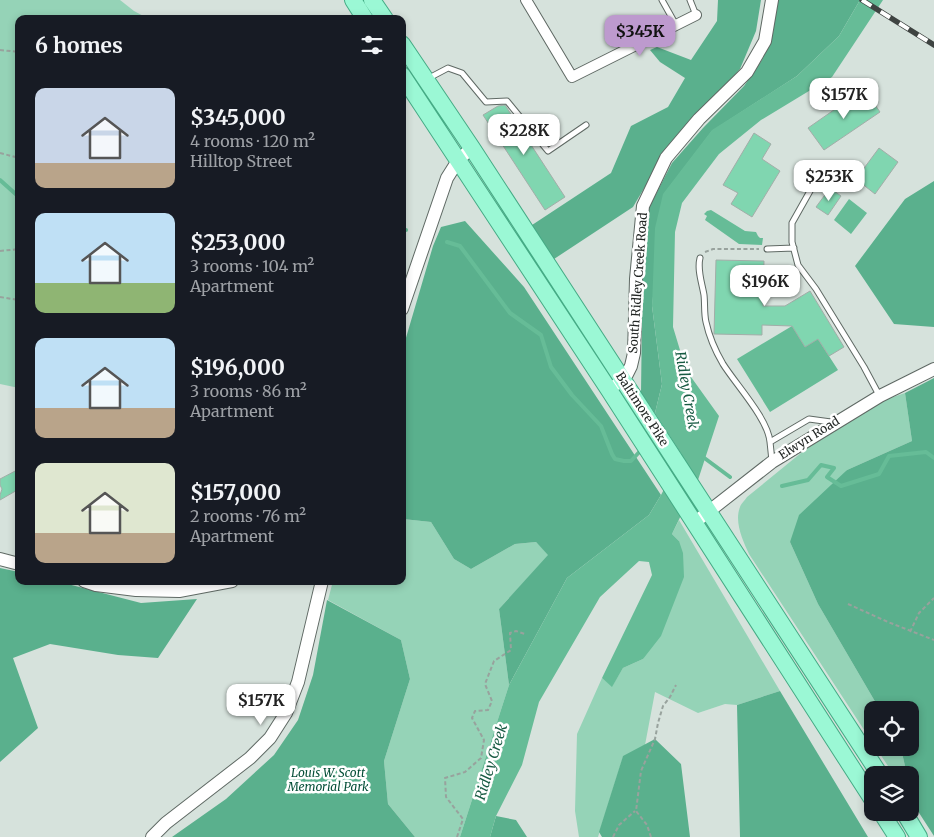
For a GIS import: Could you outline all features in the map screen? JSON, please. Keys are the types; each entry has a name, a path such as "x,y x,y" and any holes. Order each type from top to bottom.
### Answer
{"main road":[{"path":"352,0 362,15"},
{"path":"372,0 382,15"},
{"name":"Baltimore Pike","path":"406,50 472,148 874,766"},
{"name":"Baltimore Pike","path":"406,81 609,390 864,787"},
{"path":"887,821 897,837"},
{"path":"909,821 919,837"}],"street":[{"path":"526,0 572,77 696,15"},
{"name":"South Ridley Creek Road","path":"609,390 623,379 631,366 634,353 636,279 643,206 666,158 699,119 747,72 765,41 772,0"},
{"path":"406,297 442,189 459,159 472,148"},
{"name":"Elwyn Road","path":"690,517 709,511 772,462 834,423 880,396 934,369"},
{"path":"0,559 15,563"},
{"path":"96,585 136,590 180,591 211,585"},
{"path":"152,837 166,823 250,758 270,738 286,713 298,682 321,585"}],"lane":[{"path":"662,0 677,25"},
{"path":"690,0 696,15"},
{"path":"426,79 448,68 462,73 486,102 508,101 548,151 586,125"},
{"path":"814,184 792,222 792,242 798,264 816,289 880,396"},
{"path":"767,248 794,248"},
{"path":"700,258 699,271 705,307 705,321 712,342 723,363 769,433 772,462"},
{"path":"770,442 808,418 834,423"}],"path":[{"path":"0,50 15,52"},
{"path":"0,153 15,157"},
{"path":"700,258 704,252 713,249 767,248"},
{"path":"0,251 15,249"},
{"path":"0,296 15,299"},
{"path":"910,632 919,613 934,598"},
{"path":"848,604 910,632 934,640"},
{"path":"456,837 463,819 446,797 444,778 466,772 481,758 484,740 472,718 475,711 488,710 492,701 485,684 494,661 511,650 510,633 516,631 525,634"},
{"path":"651,837 647,825 636,811 640,771 655,739 663,706 676,685"},
{"path":"613,837 619,825 636,811"}],"shaded area":[{"path":"0,0 120,0 142,15 15,15 15,387 0,384"},
{"path":"905,393 912,441 847,470 790,542 818,604 875,701 864,701 864,730 749,554 740,531 738,513 747,497 812,444 881,401"},
{"path":"406,519 431,522 454,559 471,569 515,544 536,542 549,555 499,609 509,685 460,837 415,837 388,804 384,761 410,679 401,640 328,600 332,585 406,585"},
{"path":"679,520 780,691 737,705 725,704 698,713 655,692 645,745 623,757 598,837 579,837 575,811 577,734 602,678 612,686 623,668 643,659 679,541 672,534"},
{"path":"881,756 903,756 905,766 888,766"}],"green space":[{"path":"718,0 761,0 756,31 740,69 663,156 633,207 551,261 529,227 611,173 631,126 668,107 685,78 660,62 650,50 657,47 691,60 717,21"},
{"path":"777,0 860,0 839,36 797,76 712,131 664,194 652,306 662,384 655,413 641,393 643,243 647,211 672,163 744,86 762,60 773,33"},
{"path":"934,181 934,327 894,324 855,266 905,199"},
{"path":"465,221 524,287 661,495 649,515 567,578 509,685 499,609 548,555 536,542 515,544 471,569 454,559 431,522 406,519 406,338 433,246 441,227"},
{"path":"934,378 934,836 919,813 919,766 905,766 903,756 919,756 919,701 875,701 818,604 790,542 799,515 847,470 912,441 905,393"},
{"path":"0,568 15,571 15,585 71,585 141,603 197,599 158,658 118,655 50,644 13,658 38,728 0,762"},
{"name":"Louis W. Scott Memorial Park","path":"327,600 401,640 410,679 384,761 388,804 415,837 172,837 226,799 274,755 298,720 313,675"},
{"path":"780,691 868,837 740,837 737,705"},
{"path":"655,739 681,764 690,837 602,837 599,832 623,756"},
{"path":"496,816 516,820 527,837 490,837"}],"water":[{"name":"Ridley Creek","path":"860,0 883,0 832,77 761,120 719,154 682,203 675,232 673,327 686,370 719,416 698,480 672,534 679,541 683,553 684,577 661,636 643,659 623,668 612,687 602,678 652,575 649,562 639,561 600,597 539,702 522,765 496,816 490,837 460,837 509,685 567,578 649,515 682,455 655,413 662,384 652,306 655,228 663,194 712,130 797,76 839,36"},
{"path":"849,199 867,213 851,234 834,220"},
{"path":"711,210 745,231 756,232 760,238 763,238 762,245 739,244 705,220 707,216 704,214"},
{"path":"792,326 818,339 838,370 770,412 737,359"}],"building":[{"path":"864,89 880,112 824,150 808,128"},
{"path":"505,105 565,197 545,210 483,115 498,106"},
{"path":"754,133 771,144 762,159 780,171 752,217 731,204 738,193 723,185"},
{"path":"879,148 898,162 875,194 856,179"},
{"path":"830,188 841,196 828,215 816,207"},
{"path":"716,260 764,261 763,306 785,306 810,291 844,347 829,356 818,339 805,347 792,326 762,325 762,335 714,334"},
{"path":"15,471 15,491 0,500 2,489 0,479"}],"waterway":[{"path":"0,180 15,193"},
{"path":"447,242 460,246 510,313 541,335 551,367 572,395 601,426 615,459 631,461 642,449"},
{"path":"782,486 808,480 821,465 834,468 827,477 841,486 879,474 889,456 926,452 934,458"},
{"path":"703,457 730,477"}],"railway":[{"path":"862,0 934,45"}]}
